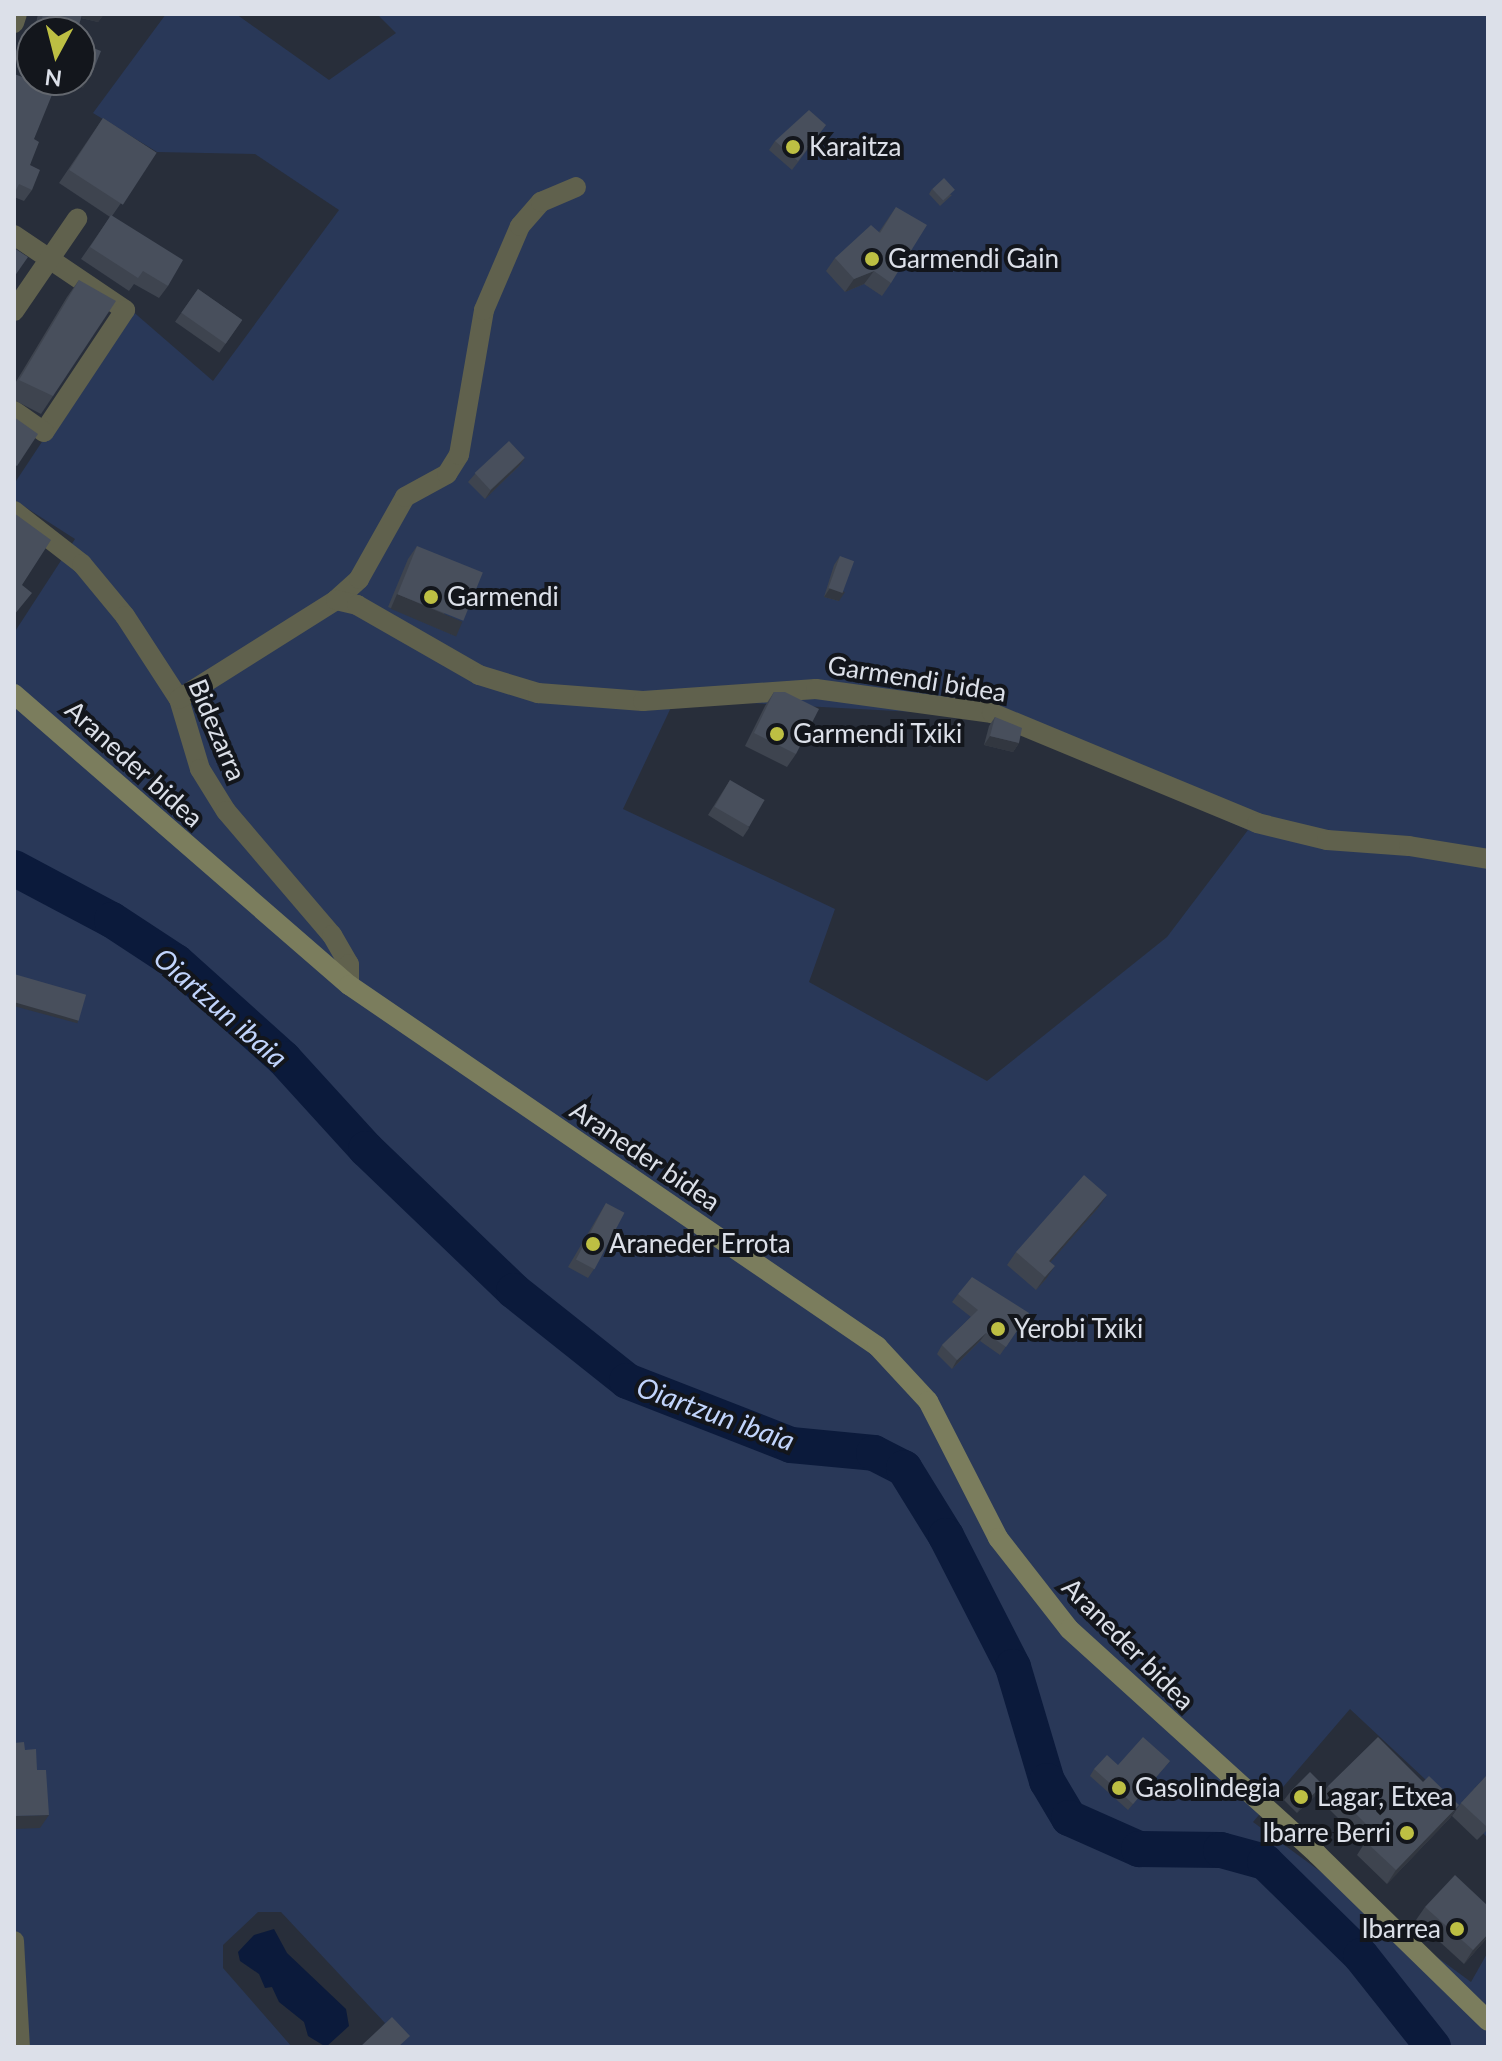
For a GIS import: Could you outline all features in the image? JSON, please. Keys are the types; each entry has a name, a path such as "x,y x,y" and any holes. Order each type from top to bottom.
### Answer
{"street":[{"path":"14,23 17,14"},
{"path":"179,699 336,600 359,579 405,497 447,474 459,455 484,310 520,226 541,202 576,187"},
{"path":"14,311 77,219"},
{"path":"14,235 125,310 44,432 14,411"},
{"name":"Bidezarra","path":"14,511 82,564 125,616 179,699 200,769 226,811 332,935 349,964 349,985"},
{"name":"Garmendi bidea","path":"336,600 357,605 479,675 538,693 643,701 816,689 992,713 1257,823 1327,840 1420,847 1488,859"},
{"name":"Araneder bidea","path":"14,694 349,985 877,1346 928,1401 998,1538 1069,1629 1317,1854 1488,2021"},
{"path":"14,1941 20,2047"}],"shaded area":[{"path":"166,14 236,14 329,80 396,33 377,14 1488,14 1488,1838 1350,1709 1253,1822 1471,1982 1488,1952 1488,2047 364,2047 385,2023 281,1912 258,1912 223,1945 223,1968 292,2047 14,2047 14,633 75,539 14,500 14,484 130,309 213,381 339,210 255,154 157,152 93,113","holes":["675,699 988,716 1248,830 1167,937 987,1081 809,982 835,909 623,809"]},
{"path":"274,1929 287,1953 346,2009 349,2026 326,2047 308,2036 304,2022 279,2002 272,1987 265,1988 259,1974 240,1961 238,1952 254,1935"}],"building":[{"path":"43,14 82,14 81,16"},
{"path":"14,74 16,96 51,96 34,139 39,142 30,165 40,170 32,190 19,184 14,194"},
{"name":"Karaitza","path":"809,110 826,125 798,161 775,141"},
{"path":"103,118 157,153 123,205 69,170"},
{"path":"944,178 955,190 943,201 932,189"},
{"name":"Garmendi Gain","path":"896,207 927,225 891,283 874,271 854,279 835,258 871,225 880,233"},
{"path":"111,215 183,260 168,286 143,271 138,278 90,247"},
{"path":"14,248 28,257 14,277"},
{"path":"79,280 116,301 53,396 19,380"},
{"path":"198,289 242,320 226,344 181,313"},
{"path":"14,417 38,434 17,466 14,464"},
{"path":"509,441 525,458 490,490 475,473"},
{"path":"14,513 51,540 22,585 32,593 14,615"},
{"name":"Garmendi","path":"417,546 483,573 463,621 398,594"},
{"path":"840,556 854,561 842,593 828,588"},
{"name":"Garmendi Txiki","path":"774,692 785,692 819,709 796,754 754,733"},
{"path":"995,717 1022,728 1019,743 990,736"},
{"path":"730,780 765,800 749,827 714,807"},
{"path":"14,974 86,995 79,1021 14,1002"},
{"path":"1084,1175 1107,1195 1049,1261 1055,1266 1045,1277 1016,1252"},
{"name":"Araneder Errota","path":"606,1203 625,1213 594,1269 576,1260"},
{"path":"972,1277 1029,1313 1006,1347 986,1333 957,1360 942,1345 978,1310 958,1294"},
{"path":"1143,1737 1170,1761 1133,1804 1094,1769 1107,1755 1118,1765"},
{"path":"1378,1737 1423,1782 1429,1776 1459,1805 1396,1870 1366,1842 1375,1833 1328,1786"},
{"path":"24,1742 25,1750 36,1749 37,1770 46,1770 49,1815 14,1816 14,1743"},
{"path":"1310,1772 1323,1785 1304,1804 1291,1791"},
{"path":"1488,1774 1488,1825 1487,1827 1461,1803"},
{"name":"Ibarrea","path":"1455,1875 1488,1906 1488,1934 1473,1950 1425,1907"},
{"path":"392,2017 410,2036 398,2047 360,2047"}],"waterway":[{"name":"Oiartzun ibaia","path":"14,868 112,920 176,962 284,1059 366,1149 514,1291 627,1381 791,1445 874,1453 904,1468 946,1536 1013,1667 1047,1781 1069,1818 1139,1849 1221,1850 1265,1862 1361,1956 1433,2047"}],"place":[{"name":"Karaitza","path":"793,147"},
{"name":"Garmendi Gain","path":"872,259"},
{"name":"Garmendi","path":"431,597"},
{"name":"Garmendi Txiki","path":"777,734"},
{"name":"Araneder Errota","path":"593,1244"},
{"name":"Yerobi Txiki","path":"998,1329"},
{"name":"Gasolindegia","path":"1119,1788"},
{"name":"Lagar, Etxea","path":"1301,1797"},
{"name":"Ibarre Berri","path":"1407,1833"},
{"name":"Ibarrea","path":"1457,1929"}]}
